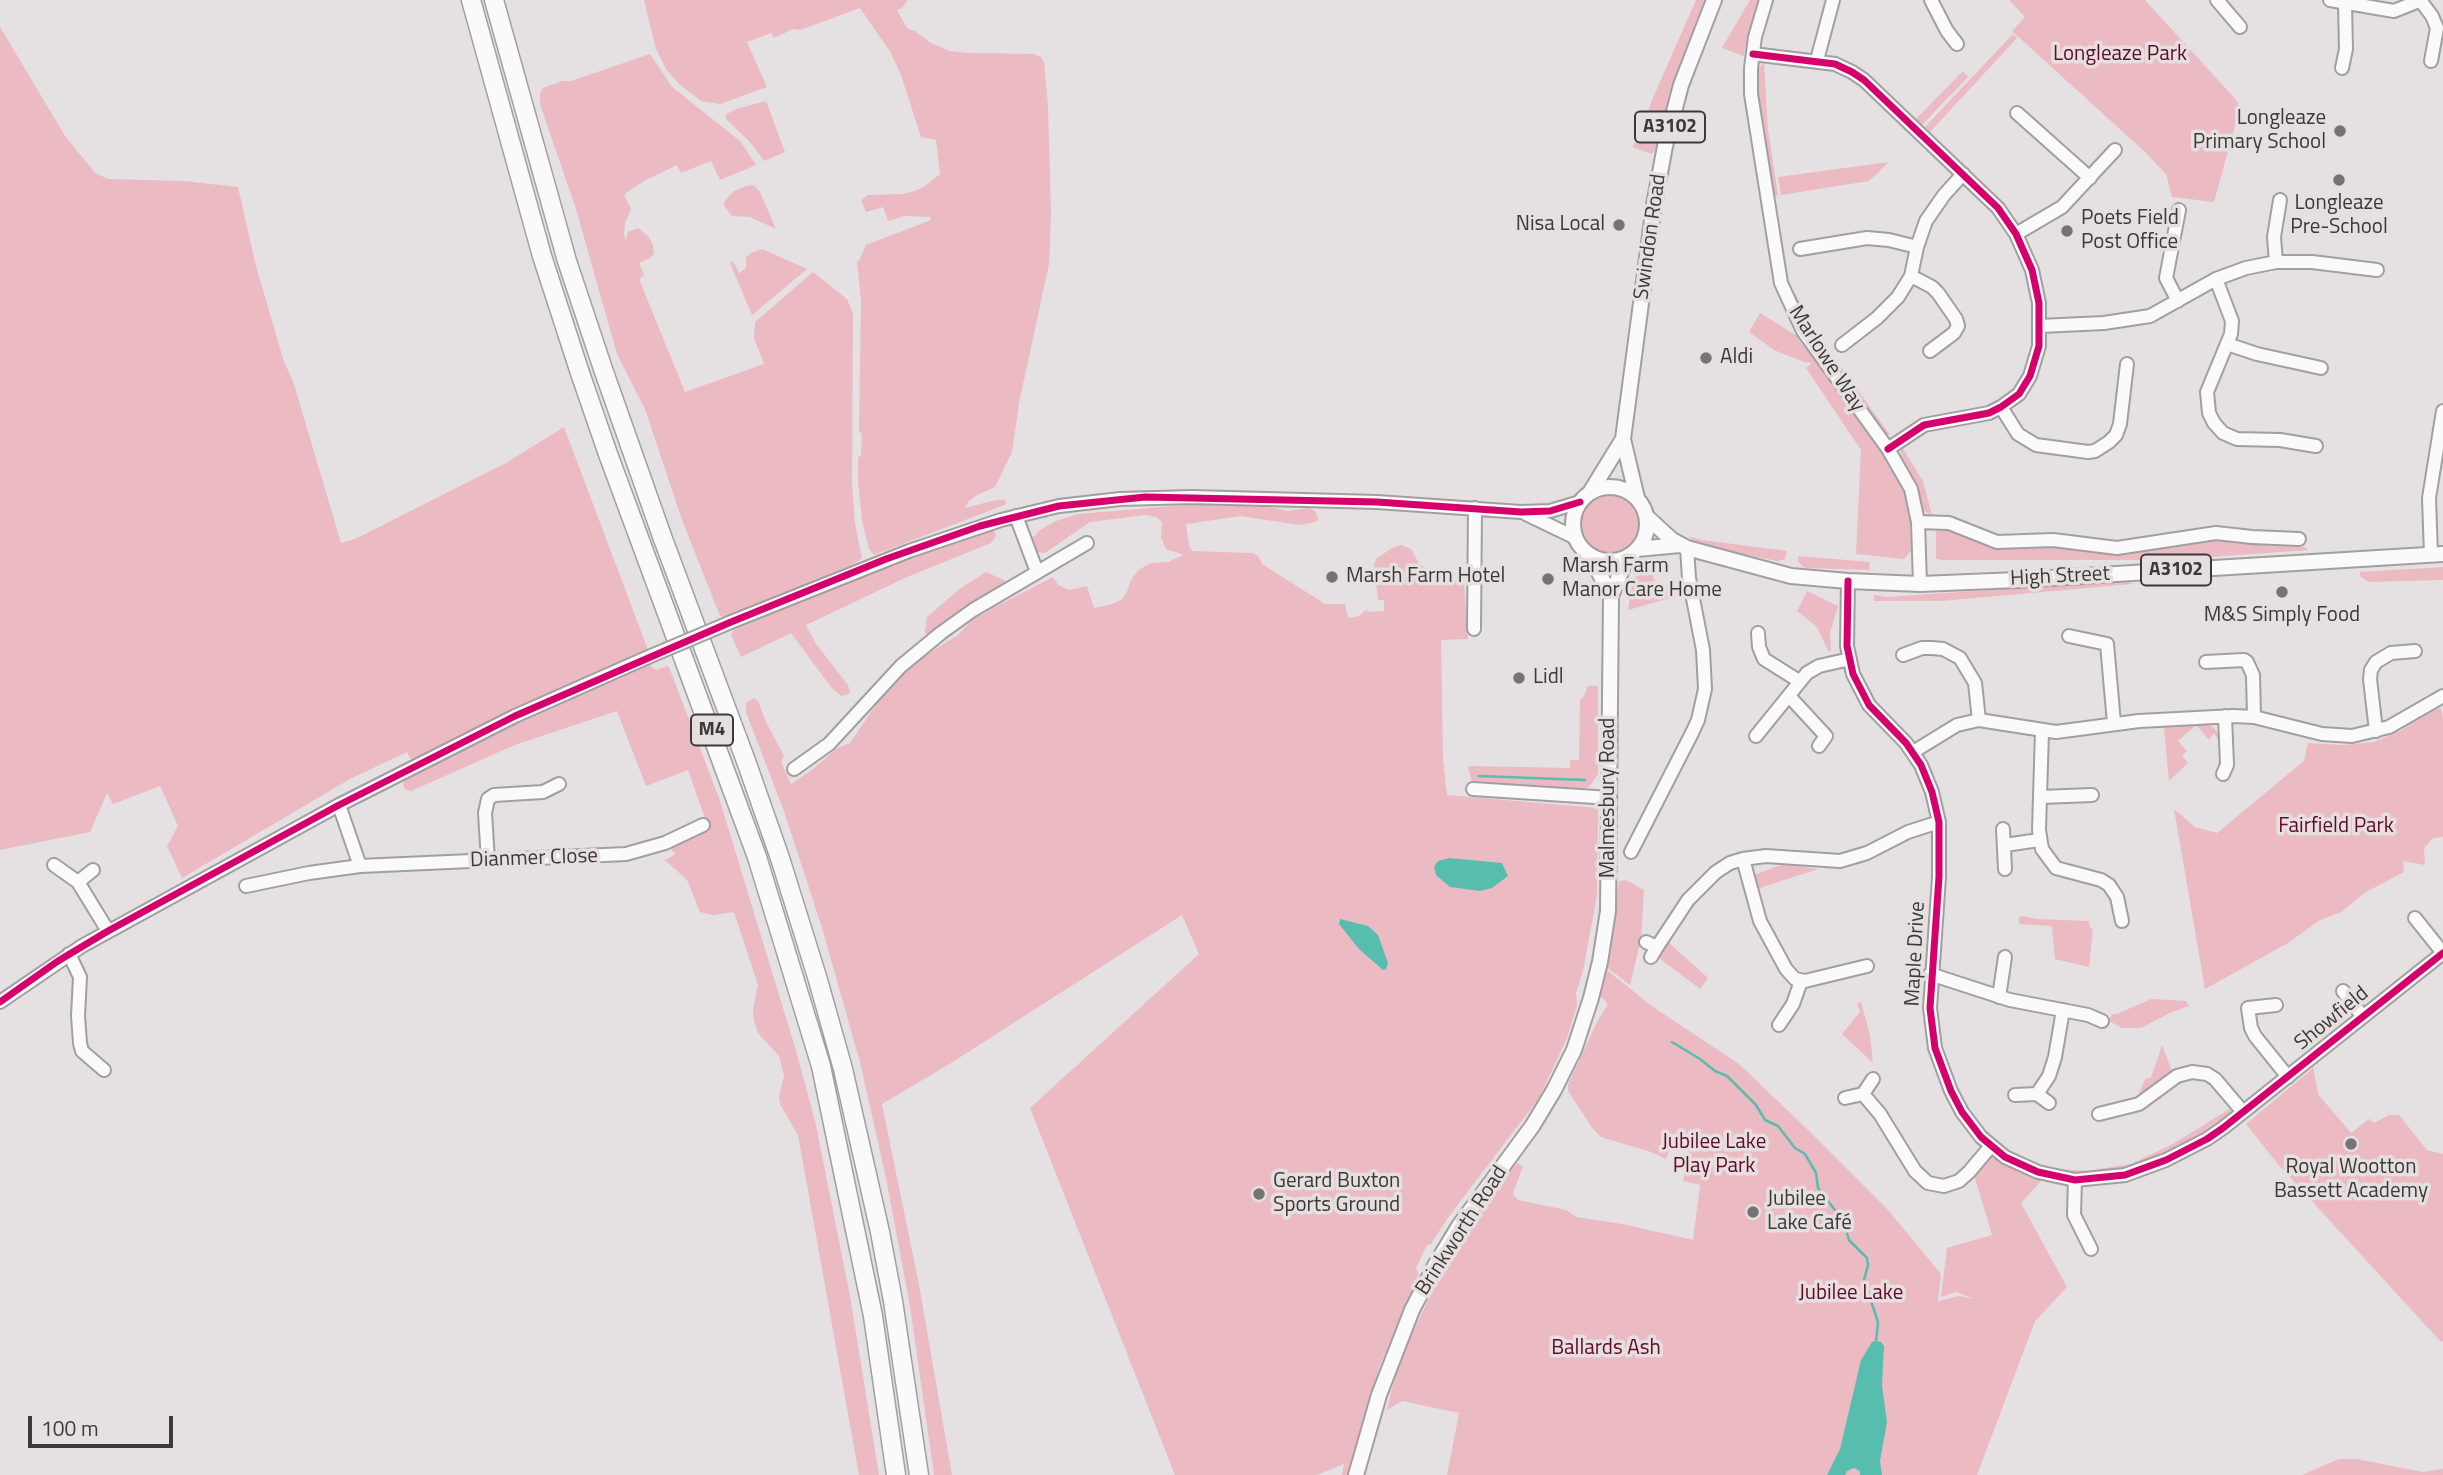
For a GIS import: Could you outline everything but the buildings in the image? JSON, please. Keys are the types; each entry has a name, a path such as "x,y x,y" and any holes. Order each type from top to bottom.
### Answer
{"highway":[{"name":"M4","path":"471,0 542,256 580,373 757,857 821,1066 873,1316 896,1475"},
{"name":"M4","path":"494,0 544,182 595,345 645,491 780,858 818,981 843,1069 880,1232 919,1475"}],"main road":[{"name":"Swindon Road","path":"1637,498 1623,439 1661,165 1681,85 1714,0"},
{"name":"Swindon Road","path":"1585,497 1623,439"},
{"path":"1585,497 1602,487 1615,486 1627,490 1637,498"},
{"name":"A3102","path":"1576,538 1573,519 1585,497"},
{"name":"A3102","path":"1637,498 1647,516"},
{"name":"High Street","path":"1647,516 1684,547"},
{"path":"1611,596 1632,553 1646,534 1647,516"},
{"path":"1576,538 1590,555 1611,596"},
{"name":"High Street","path":"1632,553 1684,547 1791,576 1920,584 2437,554"},
{"name":"A3102","path":"1590,555 1608,561 1632,553"},
{"name":"Malmesbury Road","path":"1591,999 1607,921 1611,596"},
{"name":"Brinkworth Road","path":"1356,1475 1383,1383 1412,1310 1459,1226 1533,1125 1554,1090 1574,1049 1591,999"}],"street":[{"name":"Marlowe Way","path":"1766,0 1759,22 1751,79 1754,114 1781,283 1802,331 1888,449 1911,489 1919,522 1920,584"},
{"path":"1817,60 1833,0"},
{"path":"1931,0 1947,31 1958,44"},
{"path":"2217,0 2240,27"},
{"path":"2330,0 2394,11 2420,1 2432,16 2437,29 2431,61"},
{"path":"2342,68 2346,49 2345,3"},
{"path":"1753,54 1817,60 1843,67 1864,80 1998,208 2016,234 2027,257 2036,285 2039,346 2030,376 2019,394 2001,407 1979,416 1946,419 1924,425 1888,449"},
{"path":"2017,113 2090,178"},
{"path":"2016,234 2062,207 2115,150"},
{"path":"1842,345 1892,304 1911,276 1917,247 1932,212 1963,174"},
{"path":"2276,262 2274,237 2280,200"},
{"path":"2178,300 2166,278 2179,210"},
{"path":"1800,249 1867,238 1917,247"},
{"path":"2040,326 2104,323 2150,316 2216,279 2246,268 2276,262 2305,261 2376,270"},
{"path":"1911,276 1938,293 1958,326 1954,333 1930,351"},
{"path":"2216,279 2232,321 2227,344 2207,392 2209,413 2218,429 2229,436 2246,441 2280,440 2316,446"},
{"path":"2227,344 2257,354 2321,368"},
{"path":"2001,407 2018,433 2036,445 2095,451 2116,435 2120,424 2127,364"},
{"path":"2437,554 2429,498 2443,411"},
{"path":"0,1002 69,954 108,931 340,805 515,716 731,622 886,559 1016,516 1059,506 1145,498 1274,499 1521,512 1550,511 1585,497"},
{"path":"1474,629 1475,508"},
{"path":"1521,512 1576,538"},
{"path":"1016,516 1037,572"},
{"path":"1919,522 1950,523 1997,542 2053,540 2117,548 2216,533 2299,539"},
{"path":"794,769 829,744 917,652 965,615 1087,543"},
{"path":"1631,852 1695,726 1705,689 1703,650 1684,547"},
{"name":"Maple Drive","path":"1848,581 1847,636 1850,659 1861,692 1869,705 1913,752 1927,778 1939,822 1939,877 1930,974 1931,1027 1941,1068 1962,1112 1991,1146 2022,1166 2055,1177 2075,1180 2109,1178 2145,1169 2207,1139 2243,1112"},
{"path":"1758,634 1759,648 1764,659 1799,681"},
{"path":"2069,636 2107,644 2114,723"},
{"path":"1906,649 1943,649 1960,658 1975,683 1979,720"},
{"path":"2376,731 2371,670 2391,653 2415,651"},
{"path":"1756,736 1799,681 1819,666 1850,659"},
{"path":"2206,662 2248,662 2253,675 2254,718"},
{"path":"1913,752 1957,725 1979,720 2042,731 2070,732 2114,723 2225,716 2254,718 2339,737 2376,731 2400,722 2443,695"},
{"path":"1789,696 1826,736 1819,746"},
{"path":"2223,774 2227,765 2225,716"},
{"path":"2042,731 2039,840 2044,854 2056,868 2101,880 2109,885 2117,897 2122,920"},
{"path":"488,861 485,813 488,799 494,795 543,792 559,784"},
{"path":"1473,789 1610,797"},
{"path":"2041,797 2092,795"},
{"path":"340,805 360,866"},
{"path":"1651,948 1699,888 1724,866 1743,859 1766,856 1829,862 1847,860 1908,832 1939,822"},
{"name":"Dianmer Close","path":"246,886 360,866 626,854 665,843 703,825"},
{"path":"2004,829 2006,869"},
{"path":"2005,845 2039,840"},
{"path":"1743,859 1760,921 1786,969 1795,979 1801,981 1867,966"},
{"path":"54,865 78,882 108,931"},
{"path":"78,882 93,870"},
{"name":"Showfield","path":"2243,1112 2443,953 2415,918"},
{"path":"69,954 80,977 78,1016 82,1051 104,1070"},
{"path":"1999,997 2004,957"},
{"path":"1930,974 1999,997 2102,1020"},
{"path":"1779,1025 1793,1004 1801,981"},
{"path":"2343,991 2363,1017"},
{"name":"Showfield","path":"2276,1005 2248,1009 2249,1018 2255,1036 2288,1077"},
{"path":"2037,1094 2051,1069 2063,1010"},
{"path":"2099,1115 2145,1101 2177,1076 2192,1072 2207,1074 2215,1079 2243,1112"},
{"path":"1845,1098 1863,1094 1872,1079"},
{"path":"1863,1094 1881,1114 1915,1171 1928,1183 1944,1186 1959,1181 1991,1146"},
{"path":"2015,1095 2037,1094 2049,1104"},
{"path":"2075,1180 2074,1214 2091,1249"}],"green space":[{"path":"644,0 908,0 897,10 907,28 949,51 1033,54 1041,57 1044,62 1048,106 1051,215 1049,264 1019,403 1012,452 995,487 977,495 965,508 996,500 1005,500 1007,504 874,555 869,549 862,520 858,482 862,435 859,430 861,301 857,261 866,245 931,220 930,217 904,216 888,221 883,207 866,212 861,200 868,195 915,191 940,174 936,140 921,137 891,53 860,8 800,30 793,29 774,38 771,33 747,42 767,87 720,104 701,101 680,85 666,69 656,49"},
{"path":"1696,0 1704,0 1669,94 1665,125 1658,136 1655,149 1652,154 1632,147 1640,136 1652,100"},
{"path":"1750,0 1760,0 1749,47 1745,46 1744,56 1722,48"},
{"name":"Longleaze Park","path":"2009,0 2145,0 2238,102 2239,111 2214,202 2172,197 2166,174 2145,152 2012,31 2025,17"},
{"path":"0,27 65,136 95,173 108,179 183,181 238,187 256,266 341,543 355,539 506,463 564,427 648,650 420,757 411,760 407,752 350,779 182,878 167,846 178,826 160,786 113,804 107,793 90,832 0,850"},
{"path":"2013,34 2017,38 1930,132 1925,127"},
{"path":"650,54 672,87 740,141 756,165 720,180 711,161 681,173 677,165 644,181 624,195 631,209 625,223 626,241 628,232 638,228 648,236 653,245 654,254 639,263 644,275 639,279 685,392 764,364 754,338 755,322 813,272 847,299 853,314 852,482 855,524 862,558 854,564 726,618 720,616 682,520 645,409 617,354 576,209 540,104 543,88"},
{"path":"1764,62 1768,130 1778,195 1772,196 1757,95 1758,69"},
{"path":"1963,71 1968,77 1922,125 1916,119"},
{"path":"766,101 785,152 764,161 725,115 736,109"},
{"path":"1889,162 1869,181 1781,195 1778,177"},
{"path":"754,185 760,192 776,229 750,217 732,216 725,207 724,202 734,191"},
{"path":"762,249 807,269 752,315 730,263 733,261 739,273 746,268 746,257"},
{"path":"1795,293 1811,325 1890,435 1883,433 1810,332 1793,301"},
{"path":"1760,313 1797,336 1803,346 1806,345 1890,460 1904,487 1910,508 1911,551 1904,559 1856,554 1861,450 1806,368 1812,363 1774,350 1749,332"},
{"path":"1901,446 1923,481 1932,516 1923,510 1915,482 1901,458"},
{"path":"1611,494 1632,503 1641,524 1632,545 1611,554 1590,545 1581,524 1590,503"},
{"path":"1196,504 1260,505 1288,511 1308,508 1315,511 1318,518 1316,522 1299,525 1241,516 1186,524 1189,546 1192,551 1252,553 1258,556 1262,564 1325,604 1345,604 1348,618 1359,616 1367,609 1367,612 1384,611 1384,600 1378,600 1374,565 1376,559 1401,545 1411,549 1420,565 1445,571 1444,581 1464,582 1468,639 1441,640 1443,760 1447,795 1598,808 1597,895 1583,971 1576,993 1577,1005 1567,1038 1539,1098 1431,1244 1427,1245 1416,1268 1419,1275 1379,1368 1350,1475 1342,1475 1344,1464 1317,1475 1175,1475 1030,1108 1199,954 1182,915 882,1104 919,1285 952,1475 934,1475 910,1306 886,1178 860,1062 822,928 785,814 746,712 746,703 754,698 758,701 784,756 781,762 791,784 836,749 850,743 888,687 921,658 958,635 971,621 993,608 1053,577 1058,585 1069,590 1087,586 1094,608 1112,604 1126,594 1132,578 1140,569 1151,563 1168,562 1184,555 1166,549 1161,537 1162,522 1156,517 1145,515 1090,522 1045,553 1037,552 1033,544 1032,539 1040,530 1056,521 1079,514"},
{"path":"1941,524 1995,544 2046,545 2119,552 2222,537 2276,546 2305,547 2308,550 2167,560 1943,560 1936,559 1936,526"},
{"path":"988,530 994,531 996,536 991,543 907,577 806,625 816,644 848,685 850,692 847,695 841,696 831,687 791,633 741,657 731,635 734,630 906,558"},
{"path":"1688,536 1787,551 1785,559 1777,561 1709,547"},
{"path":"1798,556 1870,562 1869,570 1805,568 1798,562"},
{"path":"1648,564 1658,589 1667,586 1670,598 1628,610 1633,580"},
{"path":"2443,567 2443,580 2368,582 2360,576 2360,572"},
{"path":"986,572 1006,581 930,636 927,635 927,617 961,588"},
{"path":"2128,580 2132,584 1941,601 1874,601 1874,595 1888,597"},
{"path":"1807,591 1838,606 1830,633 1829,652 1817,627 1797,611"},
{"path":"649,665 656,670 669,667 719,798 797,1054 816,1125 850,1296 879,1475 859,1475 798,1135 780,1104 784,1075 779,1056 758,1033 754,1021 753,1010 758,985 734,912 713,915 700,912 687,880 665,860 676,854 672,847 708,827 688,770 646,786 617,711 515,745 411,791 405,789 403,784 406,777 533,716"},
{"path":"1588,686 1598,686 1598,774 1589,787 1562,790 1475,783 1471,780 1468,766 1570,768 1570,760 1579,760 1580,700"},
{"name":"Fairfield Park","path":"2441,708 2443,837 2433,838 2424,848 2425,865 2403,861 2404,872 2366,892 2341,912 2320,920 2288,943 2205,989 2174,809 2195,827 2217,833 2304,761 2308,743 2343,745 2374,742 2402,730 2427,712"},
{"path":"2210,724 2218,733 2218,739 2214,733 2209,740 2196,725 2178,741 2187,751 2182,756 2188,763 2169,781 2164,727"},
{"path":"1784,864 1818,869 1757,889 1754,875"},
{"path":"1626,880 1644,890 1641,939 1630,985 1605,966 1619,881"},
{"path":"2019,917 2035,919 2089,921 2090,928 2093,929 2089,967 2055,959 2052,926 2019,924"},
{"path":"1668,942 1708,978 1700,989 1659,958"},
{"path":"1603,967 1653,1007 1739,1064 1806,1128 1889,1211 1941,1274 1938,1301 1959,1296 1974,1299 1956,1292 1941,1297 1947,1248 1992,1235 1974,1175 1991,1153 2041,1181 2021,1203 2067,1287 2035,1321 1977,1475 1447,1475 1459,1413 1402,1401 1387,1410 1398,1362 1435,1286 1479,1214 1508,1171 1517,1163 1523,1166 1513,1194 1518,1200 1566,1210 1576,1217 1693,1240 1700,1185 1683,1181 1689,1150 1670,1149 1666,1159 1601,1137 1568,1091 1568,1085 1608,1004 1599,995"},
{"path":"2151,999 2186,1001 2189,1006 2141,1028 2122,1028 2109,1021 2112,1014"},
{"path":"1861,1002 1870,1035 1873,1063 1842,1034 1860,1012 1857,1003"},
{"path":"2162,1045 2172,1071 2138,1097 2145,1079 2151,1078"},
{"name":"Royal Wootton Bassett Academy","path":"2313,1066 2318,1094 2351,1133 2369,1119 2374,1123 2389,1115 2399,1115 2427,1150 2443,1154 2441,1342 2277,1163 2246,1124"},
{"path":"2231,1108 2227,1118 2208,1132 2135,1166 2085,1175 2045,1168 2087,1171 2131,1164 2173,1144"},
{"path":"2339,1459 2356,1459 2423,1472 2443,1469 2443,1475 2302,1475"}],"shaded area":[{"path":"1449,858 1502,863 1508,876 1492,888 1480,891 1450,887 1436,875 1434,867 1438,861"},
{"path":"1340,919 1368,926 1378,935 1388,963 1386,969 1383,970 1359,949 1339,924"},
{"name":"Jubilee Lake","path":"1876,1341 1884,1346 1882,1385 1887,1422 1880,1461 1882,1475 1860,1475 1860,1471 1854,1468 1845,1475 1827,1475 1840,1449 1861,1360 1872,1342"}],"waterway":[{"path":"1479,776 1585,780"},
{"path":"1672,1042 1727,1076 1756,1105 1765,1120 1778,1126 1795,1148 1805,1154 1816,1173 1818,1188 1838,1214 1840,1225 1846,1230 1849,1240 1867,1258 1864,1280 1878,1322 1876,1342"}],"cycle path":[{"path":"1753,54 1835,64 1864,80 1998,208 2016,234 2032,270 2039,303 2039,346 2030,376 2019,394 1989,413 1924,425 1888,449"},
{"path":"0,1002 58,961 108,931 339,805 515,716 731,622 886,559 980,526 1059,506 1145,497 1377,502 1521,512 1550,511 1580,502"},
{"path":"1848,581 1847,646 1853,674 1869,705 1906,743 1921,765 1932,792 1939,822 1939,877 1930,1008 1935,1048 1962,1112 1981,1137 2005,1157 2038,1172 2075,1180 2125,1175 2166,1160 2223,1128 2443,953"}],"place":[{"name":"Longleaze Primary School","path":"2340,131"},
{"name":"Longleaze Pre-School","path":"2339,180"},
{"name":"Nisa Local","path":"1619,225"},
{"name":"Poets Field Post Office","path":"2067,231"},
{"name":"Aldi","path":"1706,358"},
{"name":"Marsh Farm Hotel","path":"1332,577"},
{"name":"Marsh Farm Manor Care Home","path":"1548,579"},
{"name":"M&S Simply Food","path":"2282,592"},
{"name":"Lidl","path":"1519,678"},
{"name":"Royal Wootton Bassett Academy","path":"2351,1144"},
{"name":"Gerard Buxton Sports Ground","path":"1259,1194"},
{"name":"Jubilee Lake Café","path":"1753,1212"}],"park label":[{"name":"Jubilee Lake Play Park","path":"1714,1155"},
{"name":"Ballards Ash","path":"1606,1349"}]}
